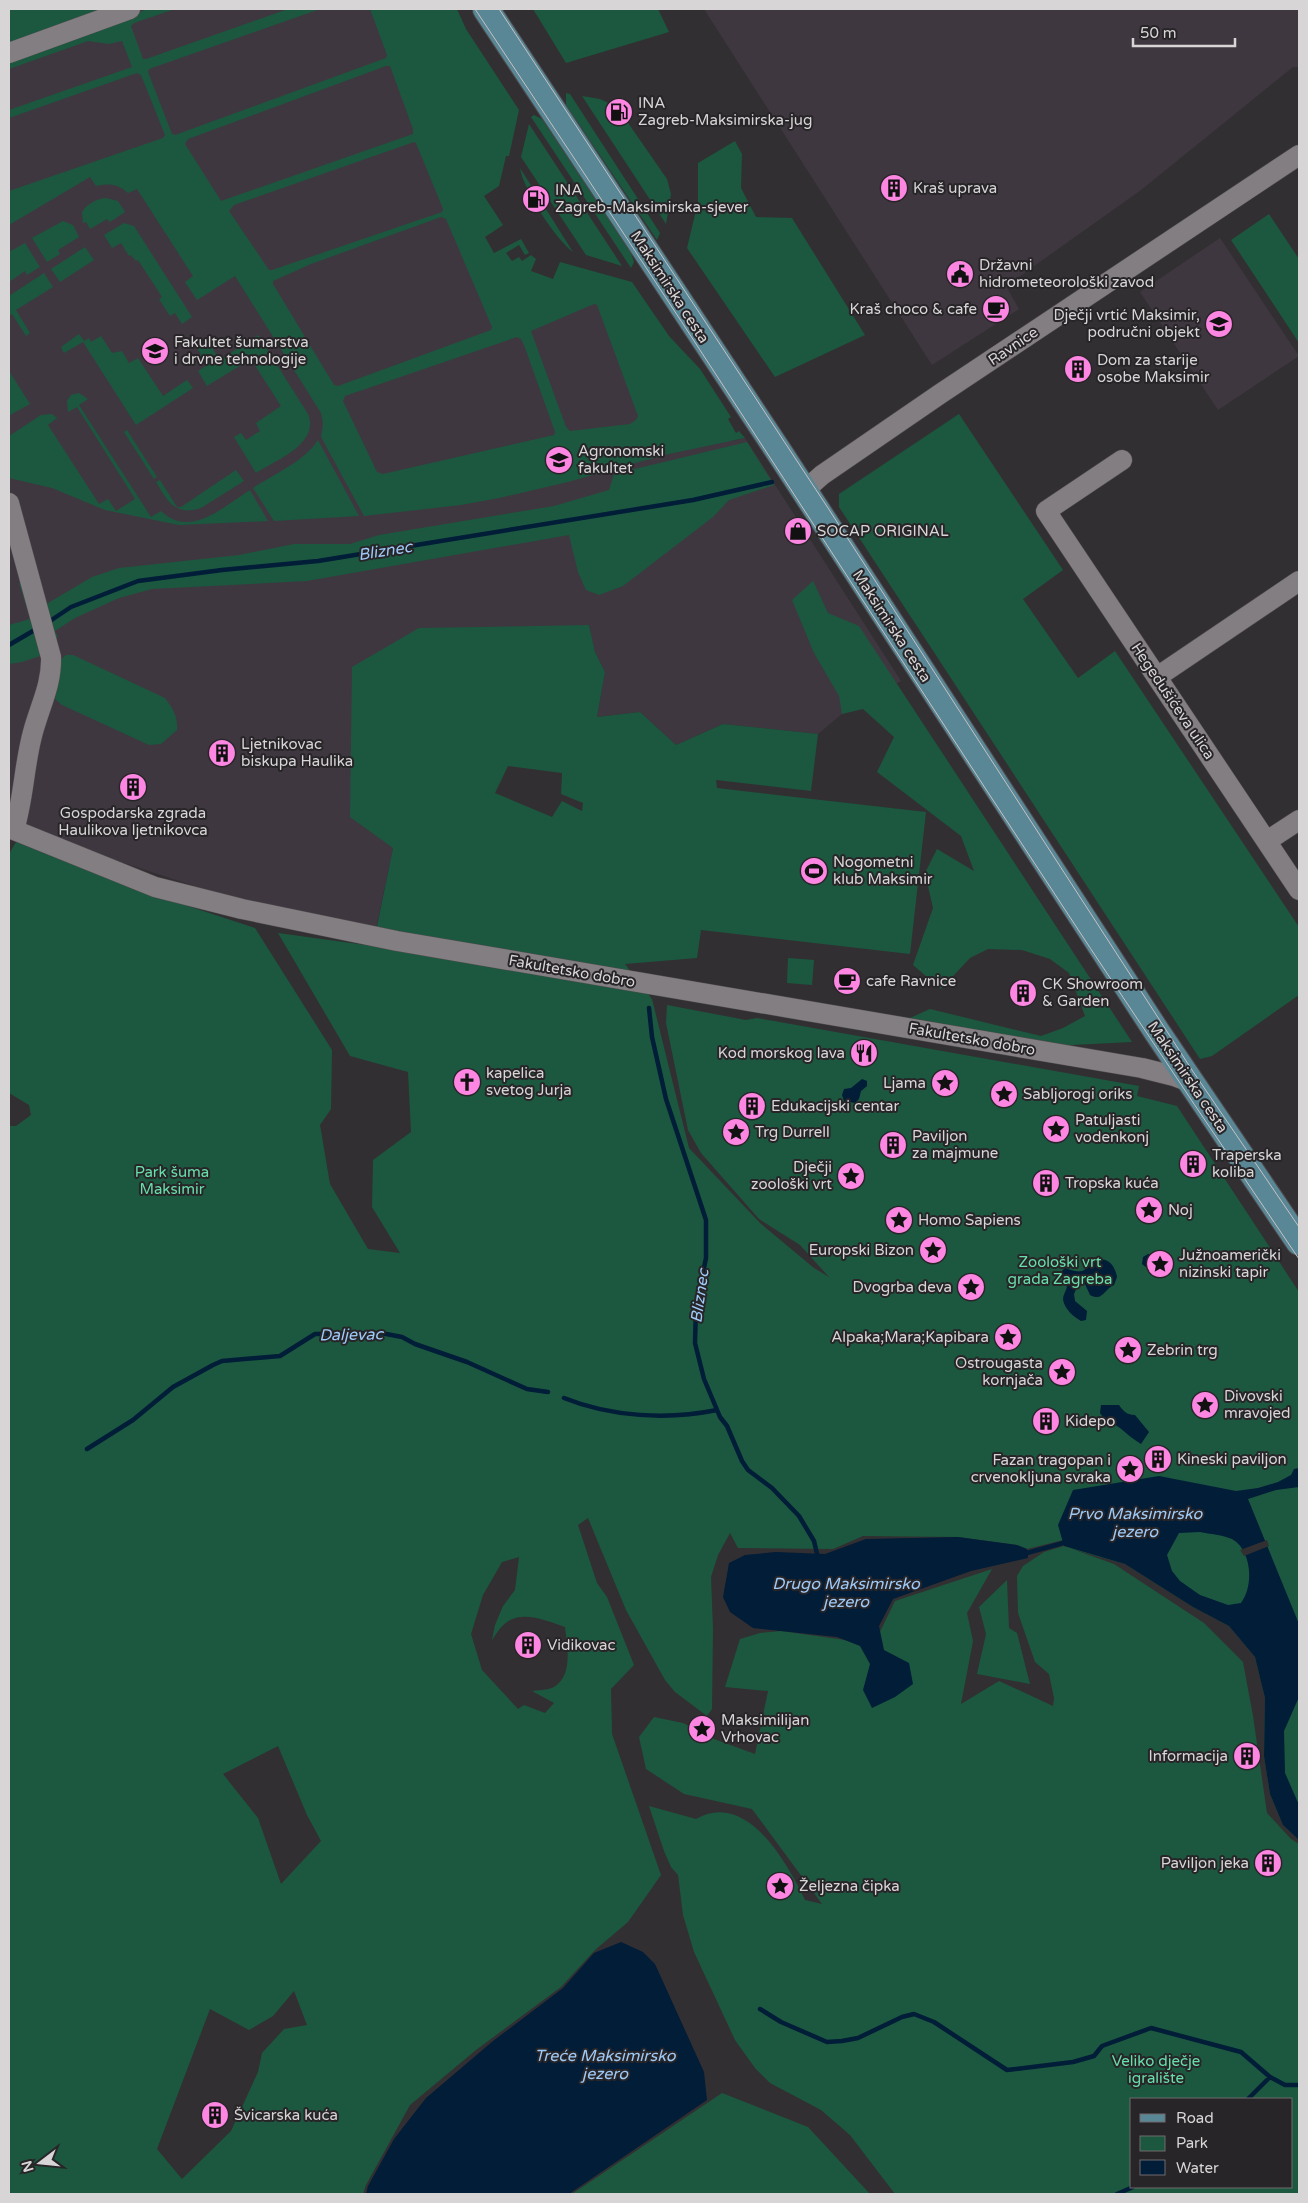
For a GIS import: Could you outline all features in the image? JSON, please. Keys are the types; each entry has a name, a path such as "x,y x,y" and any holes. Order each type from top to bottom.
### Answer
{"main road":[{"name":"Maksimirska cesta","path":"486,9 1160,1036 1299,1242"}],"street":[{"path":"9,53 130,9"},
{"name":"Ravnice","path":"804,491 822,475 940,394 1299,155"},
{"name":"Hegedušićeva ulica","path":"1122,460 1046,511 1299,890"},
{"name":"Fakultetsko dobro","path":"9,503 51,657 52,674 33,731 21,810 12,829 155,887 242,909 397,941 1142,1068 1174,1076 1192,1083"},
{"path":"1157,677 1299,581"},
{"path":"1267,841 1299,820"},
{"path":"1142,1068 1151,1061 1158,1051 1160,1036"}],"shaded area":[{"name":"Agronomski fakultet","path":"9,9 381,9 504,326 602,292 732,441 745,438 901,681 842,714 818,734 723,724 676,745 640,712 597,717 605,672 595,652 589,625 393,848 376,929 252,905 100,855 9,821"},
{"path":"704,9 1299,9 1299,67 1293,67 1141,190 1006,286 1019,309 932,365"},
{"name":"Dječji vrtić Maksimir, područni objekt","path":"1220,238 1299,356 1218,410 1140,292"}],"green space":[{"path":"9,9 114,9 9,46"},
{"path":"148,9 175,9 134,23 131,26 143,59 288,9 320,9 149,69 148,72 172,134 175,135 386,58 387,55 370,9 457,9 466,29 519,110 509,156 506,156 499,186 484,196 503,225 485,237 494,253 521,239 529,253 525,255 519,245 506,253 512,261 519,257 522,261 531,255 536,259 531,271 553,279 560,262 632,282 669,336 700,369 731,417 728,419 736,433 739,431 745,438 664,455 568,482 499,498 461,505 364,516 321,437 323,424 321,413 235,276 197,300 185,282 193,276 137,189 128,193 113,185 96,186 90,177 9,225 9,191 163,138 165,135 141,75 137,73 9,118 9,110 132,67 122,41 109,44 88,41 9,69 9,59","holes":["386,66 390,66 413,129 413,134 221,201 185,144 188,139","414,142 443,209 442,212 269,270 229,211 234,205","441,217 446,219 492,327 491,330 338,386 334,385 273,284 273,281 311,264","594,304 597,305 638,416 630,424 570,431 566,427 531,331","517,337 521,339 524,345 555,432 554,435 383,474 377,472 343,401 345,396"]},
{"path":"533,9 658,9 669,32 566,63"},
{"path":"566,93 570,94 660,233 657,240 566,105"},
{"path":"582,96 600,99 617,107 667,179 671,194 666,224"},
{"path":"534,115 542,119 631,253 634,262 631,268 531,117"},
{"path":"529,124 622,266 586,255 521,157"},
{"path":"735,141 742,154 741,188 756,217 792,218 865,335 775,377 687,248 698,202 698,163"},
{"path":"520,168 573,252 558,237 541,213 527,188"},
{"path":"106,198 118,201 125,212 110,222 107,219 90,229 86,222 83,223 82,212 92,202"},
{"path":"1269,214 1299,259 1299,343 1231,240"},
{"path":"63,221 73,225 79,237 58,250 60,254 47,262 32,238"},
{"path":"124,223 134,226 192,317 182,324 175,313 170,316 159,299 162,297 138,260 136,261 131,255 129,256 121,243 112,248 104,235"},
{"path":"25,243 40,267 27,275 25,271 9,282 9,252"},
{"path":"85,247 94,260 60,282 51,269"},
{"path":"44,273 53,287 16,310 30,333 26,336 12,314 9,316 9,296"},
{"path":"79,334 84,341 89,338 91,342 101,336 112,353 122,351 129,363 138,358 163,396 187,380 193,388 136,425 83,342 64,353 61,347"},
{"path":"258,335 308,414 310,425 308,434 294,450 256,473 234,437 241,433 246,440 260,431 256,423 281,406 251,359 207,386 198,371 207,365 202,359 198,361 195,358 201,354 195,346 206,339 220,360"},
{"path":"9,371 30,404 10,415 9,415"},
{"path":"79,393 88,399 79,405 151,517 161,511 172,519 183,522 195,521 218,511 250,490 268,521 179,525 105,510 52,488 9,478 9,436 41,415 52,414 57,418 48,425 99,504 108,499 116,511 135,499 77,407 68,412 67,401 71,395"},
{"path":"959,414 1063,570 1023,599 1078,678 1115,651 1299,927 1299,995 1212,1056 1200,1059 839,507 839,494"},
{"path":"127,430 157,477 154,479 124,432"},
{"path":"318,440 359,516 274,521 253,488 297,461"},
{"path":"747,442 774,485 729,500 713,517 623,586 599,595 586,590 578,572 569,535 307,581 152,589 119,598 75,618 55,631 58,637 52,639 43,606 92,577 119,568 239,555 294,544 350,544 379,535 554,506 609,490 614,474"},
{"path":"236,470 244,481 201,508 192,510 178,509 173,506 164,496 156,482 160,480 177,507 181,507"},
{"path":"26,581 46,654 9,664 9,625 30,619 19,583"},
{"path":"813,581 828,613 859,626 1132,1042 1052,1046 910,1018 930,1009 1041,1036 1063,1028 1085,1016 1069,973 1050,959 1022,950 988,949 970,958 941,989 913,965 933,908 925,873 937,849 974,871 961,836 877,772 894,737 863,709 842,714 839,696 814,653 792,600"},
{"path":"589,625 595,652 605,672 597,717 640,712 676,745 723,724 818,734 811,791 716,780 717,788 926,812 910,954 701,930 697,958 625,964 652,999 689,1148 760,1223 814,1268 829,1277 800,1245 759,1219 701,1153 688,1130 666,1023 667,1005 746,1020 757,1018 1139,1086 1137,1096 1177,1106 1299,1292 1299,1840 1283,1825 1270,1794 1264,1756 1265,1698 1255,1657 1229,1626 1193,1607 1125,1564 1072,1549 1114,1564 1204,1623 1243,1662 1267,1813 1291,1839 1299,1844 1299,2194 895,2194 850,2135 821,2110 770,2083 755,2068 735,2040 694,1952 683,1915 678,1875 671,1867 664,1851 649,1806 696,1819 715,1813 732,1814 748,1822 776,1850 805,1900 822,1904 752,1809 684,1794 646,1769 639,1737 654,1717 683,1723 714,1739 755,1754 768,1691 725,1687 740,1639 760,1633 781,1631 874,1644 895,1601 992,1569 967,1613 973,1641 961,1704 999,1681 1053,1706 1054,1698 1049,1674 1035,1662 1018,1613 1017,1576 1023,1566 1044,1552 1064,1546 1063,1540 1027,1549 1017,1545 958,1537 863,1536 833,1549 738,1548 730,1533 718,1555 711,1577 713,1629 712,1709 707,1716 675,1692 665,1680 626,1610 588,1518 578,1525 597,1583 607,1597 634,1665 611,1689 612,1734 661,1875 628,1922 595,1950 561,1987 476,2050 410,2105 366,2185 363,2194 9,2194 9,1126 16,1126 31,1115 29,1105 9,1093 9,854 16,842 185,905 255,928 332,1050 331,1109 320,1125 330,1184 368,1249 400,1253 372,1207 373,1160 411,1132 408,1072 350,1056 278,933 373,946 393,848 350,817 352,667 419,628","holes":["508,766 562,773 561,794 583,803 582,811 562,801 552,817 495,793","519,1557 515,1590 503,1606 495,1625 492,1640 505,1624 520,1617 536,1618 565,1627 568,1660 564,1676 552,1688 532,1691 554,1703 545,1713 524,1705 518,1709 482,1670 471,1634 483,1595 502,1562","278,1746 307,1815 321,1841 281,1884 258,1818 223,1774","294,1991 307,2025 284,2029 262,2053 258,2072 231,2131 182,2179 157,2149 210,2009 249,2030 273,2016"]},
{"path":"66,655 73,655 165,698 177,721 177,730 161,744 149,745 62,705 55,699 60,660"},
{"path":"788,958 814,960 812,985 787,983"},
{"path":"1007,1580 1009,1628 1017,1633 1030,1684 977,1674 986,1634 979,1607"},
{"path":"722,2093 808,2127 870,2194 572,2194"}],"water":[{"path":"862,1079 867,1081 867,1086 861,1091 859,1099 855,1103 844,1101 842,1095 844,1089 851,1088"},
{"path":"1148,1254 1160,1255 1162,1260 1158,1266 1147,1268 1142,1264 1143,1257"},
{"path":"1100,1259 1112,1265 1117,1277 1114,1285 1098,1297 1090,1295 1085,1284 1078,1285 1074,1294 1075,1301 1087,1311 1086,1320 1081,1321 1065,1306 1063,1298 1067,1287 1061,1272 1065,1268 1073,1271 1083,1271"},
{"path":"1101,1405 1119,1405 1126,1412 1135,1415 1149,1432 1141,1444 1105,1418 1100,1413"},
{"name":"Prvo Maksimirsko jezero","path":"1299,1468 1299,1487 1276,1490 1248,1499 1299,1624 1299,1697 1284,1731 1285,1773 1299,1805 1299,1840 1283,1825 1270,1794 1264,1756 1265,1698 1255,1657 1229,1626 1193,1607 1125,1564 1064,1546 1058,1525 1073,1490 1159,1476 1236,1491 1258,1488 1278,1482 1291,1475 1294,1469","holes":["1200,1532 1232,1539 1244,1551 1249,1569 1249,1578 1248,1587 1241,1603 1228,1605 1200,1595 1180,1581 1172,1571 1167,1555 1179,1533"]},
{"name":"Drugo Maksimirsko jezero","path":"958,1537 1017,1545 1027,1549 1028,1558 971,1571 893,1599 879,1626 884,1650 909,1663 913,1684 895,1697 872,1708 863,1690 870,1664 860,1646 837,1637 753,1628 730,1612 723,1597 729,1563 745,1555 776,1552 825,1554 866,1539"},
{"name":"Treće Maksimirsko jezero","path":"621,1942 643,1952 655,1964 704,2072 707,2100 569,2194 366,2194 368,2186 394,2139 426,2098 493,2041 563,1988 594,1953"}],"pier":[{"path":"1267,1540 1269,1546 1244,1556 1240,1550"}],"waterway":[{"name":"Bliznec","path":"47,623 71,607 138,581 222,570 318,561 693,500 772,482"},
{"name":"Bliznec","path":"9,645 38,628"},
{"name":"Bliznec","path":"649,1008 652,1037 666,1099 706,1220 706,1258 696,1307 695,1343 704,1379 742,1461 748,1470 772,1488 799,1516 814,1541 817,1554"},
{"name":"Daljevac","path":"87,1449 133,1420 173,1387 213,1365 222,1361 280,1356 315,1334 381,1333 402,1337 415,1344 467,1362 527,1389 548,1392"},
{"path":"564,1398 601,1409 640,1415 679,1415 717,1410"},
{"path":"1027,1553 1063,1543"},
{"path":"760,2009 781,2022 827,2042 858,2038 902,2017 914,2014 934,2022 1007,2070 1073,2062 1094,2056 1102,2046 1151,2028 1241,2052 1270,2077 1285,2085 1299,2085"},
{"path":"1249,2098 1270,2077"},
{"path":"1117,2194 1131,2188"}],"tram line":[{"path":"475,9 579,165 1090,948 1299,1259"},
{"path":"499,9 828,508 1192,1070 1299,1227"}],"place":[{"name":"INA Zagreb-Maksimirska-jug","path":"619,112"},
{"name":"Kraš uprava","path":"894,188"},
{"name":"INA Zagreb-Maksimirska-sjever","path":"536,199"},
{"name":"Državni hidrometeorološki zavod","path":"960,274"},
{"name":"Kraš choco & cafe","path":"996,309"},
{"name":"Dječji vrtić Maksimir, područni objekt","path":"1219,324"},
{"name":"Fakultet šumarstva i drvne tehnologije","path":"155,351"},
{"name":"Dom za starije osobe Maksimir","path":"1078,369"},
{"name":"Agronomski fakultet","path":"559,460"},
{"name":"SOCAP ORIGINAL","path":"798,531"},
{"name":"Ljetnikovac biskupa Haulika","path":"222,753"},
{"name":"Gospodarska zgrada Haulikova ljetnikovca","path":"133,787"},
{"name":"Nogometni klub Maksimir","path":"814,871"},
{"name":"cafe Ravnice","path":"847,981"},
{"name":"CK Showroom & Garden","path":"1023,993"},
{"name":"Kod morskog lava","path":"864,1053"},
{"name":"kapelica svetog Jurja","path":"467,1082"},
{"name":"Ljama","path":"945,1083"},
{"name":"Sabljorogi oriks","path":"1004,1094"},
{"name":"Edukacijski centar","path":"752,1106"},
{"name":"Patuljasti vodenkonj","path":"1056,1129"},
{"name":"Trg Durrell","path":"736,1132"},
{"name":"Paviljon za majmune","path":"893,1145"},
{"name":"Traperska koliba","path":"1193,1164"},
{"name":"Dječji zoološki vrt","path":"851,1176"},
{"name":"Tropska kuća","path":"1046,1183"},
{"name":"Noj","path":"1149,1210"},
{"name":"Homo Sapiens","path":"899,1220"},
{"name":"Europski Bizon","path":"933,1250"},
{"name":"Južnoamerički nizinski tapir","path":"1160,1264"},
{"name":"Dvogrba deva","path":"971,1287"},
{"name":"Alpaka;Mara;Kapibara","path":"1008,1337"},
{"name":"Zebrin trg","path":"1128,1350"},
{"name":"Ostrougasta kornjača","path":"1062,1372"},
{"name":"Divovski mravojed","path":"1205,1405"},
{"name":"Kidepo","path":"1046,1421"},
{"name":"Kineski paviljon","path":"1158,1459"},
{"name":"Fazan tragopan i crvenokljuna svraka","path":"1130,1469"},
{"name":"Vidikovac","path":"528,1645"},
{"name":"Maksimilijan Vrhovac","path":"702,1729"},
{"name":"Informacija","path":"1247,1756"},
{"name":"Paviljon jeka","path":"1268,1863"},
{"name":"Željezna čipka","path":"780,1886"},
{"name":"Švicarska kuća","path":"215,2115"}],"park label":[{"name":"Park šuma Maksimir","path":"172,1180"},
{"name":"Zoološki vrt grada Zagreba","path":"1060,1270"},
{"name":"Veliko dječje igralište","path":"1156,2070"}]}
